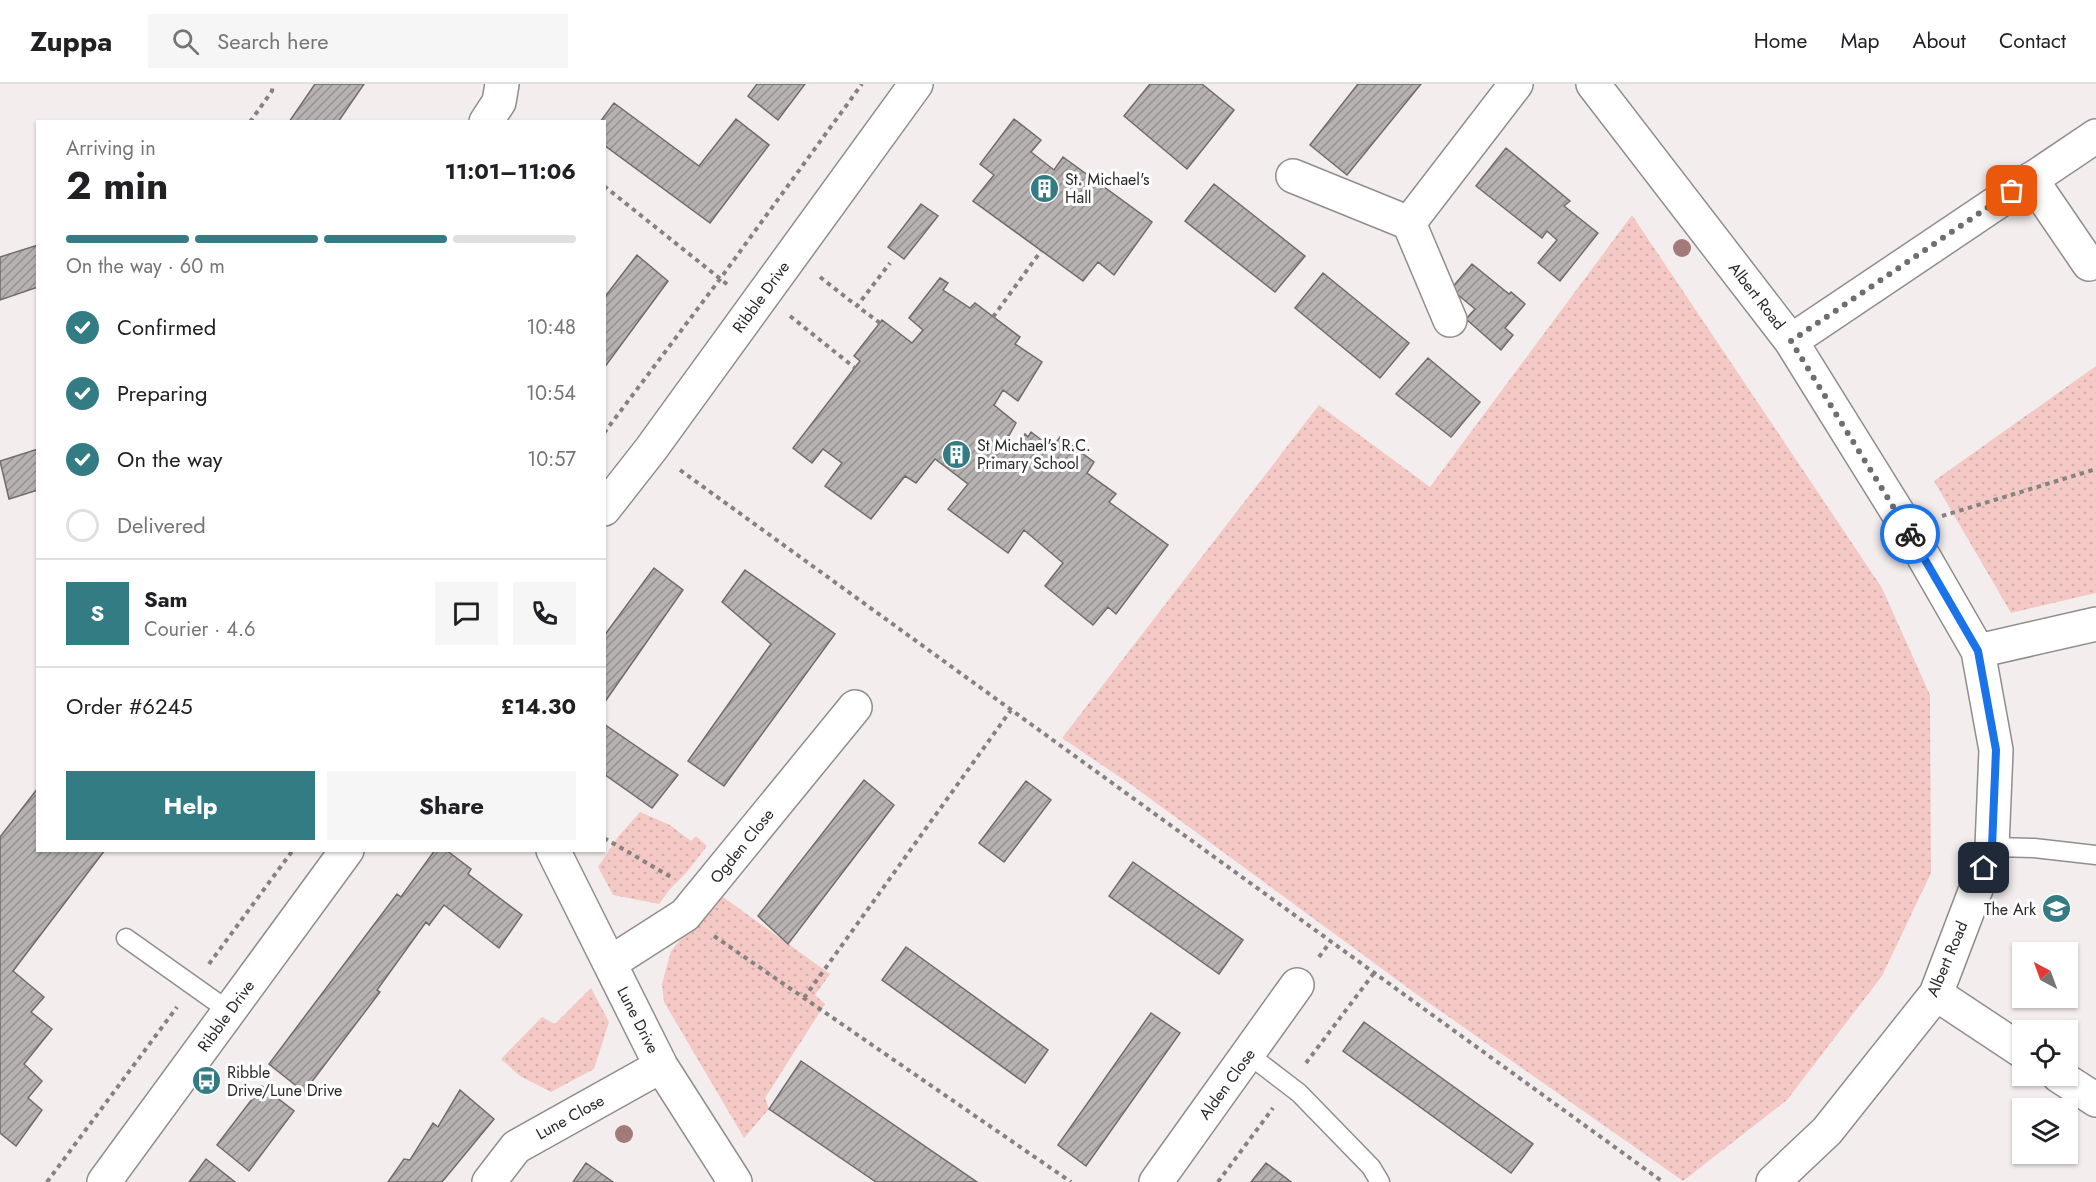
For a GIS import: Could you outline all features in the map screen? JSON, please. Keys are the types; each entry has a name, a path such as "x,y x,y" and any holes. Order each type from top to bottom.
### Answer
{"street":[{"path":"487,120 499,102 502,84"},
{"name":"Ribble Drive","path":"606,506 651,449 916,84"},
{"path":"1409,223 1516,84"},
{"name":"Albert Road","path":"1593,84 1791,341 1906,526 1978,651 1996,750 1992,847 1936,994 1827,1131 1773,1182"},
{"path":"1791,341 2096,136"},
{"path":"1293,176 1409,223 1450,320"},
{"path":"2031,179 2089,264"},
{"path":"1978,651 2096,624"},
{"name":"Ogden Close","path":"610,963 685,915 855,707"},
{"name":"Ribble Drive","path":"104,1182 346,852"},
{"name":"Lune Drive","path":"554,852 661,1066 735,1182"},
{"name":"Alden Close","path":"1156,1182 1298,985"},
{"path":"1936,994 2012,1044"},
{"name":"Lune Close","path":"489,1182 516,1147 661,1066"},
{"path":"2074,1086 2096,1100"}],"lane":[{"path":"1992,847 2034,848 2096,855"},
{"path":"126,938 229,1011"},
{"path":"1248,1054 1299,1093 1371,1167 1380,1182"}],"path":[{"path":"251,120 274,84"},
{"path":"606,430 862,84"},
{"path":"606,188 755,306 783,326 790,316 855,368"},
{"path":"993,317 1041,251"},
{"path":"857,306 890,263"},
{"path":"820,277 880,324"},
{"path":"651,449 1663,1182"},
{"path":"1906,526 2096,469"},
{"path":"804,998 1011,710"},
{"path":"606,839 680,882 685,915 1071,1182"},
{"path":"47,1182 292,852"}],"shaded area":[{"path":"1632,215 1882,588 1930,695 1931,873 1882,976 1787,1100 1683,1181 1419,996 1133,786 1062,738 1319,405 1430,487"},
{"path":"2096,366 2096,593 2011,613 1934,481"},
{"path":"640,812 670,825 691,841 696,836 707,846 659,904 613,895 598,867 618,837"},
{"path":"719,894 830,974 815,995 825,1004 765,1098 769,1109 744,1138 664,1002 662,984 671,951"},
{"path":"591,988 609,1022 594,1069 551,1092 520,1076 501,1059 542,1017 555,1024"}],"building":[{"path":"315,84 364,84 339,120 290,120"},
{"path":"757,84 805,84 778,120 748,96"},
{"path":"1150,84 1202,84 1234,110 1187,169 1124,116"},
{"path":"1358,84 1421,84 1347,175 1310,145"},
{"path":"614,103 699,166 736,119 769,145 710,223 606,146 606,120 601,120"},
{"name":"St. Michael's Hall","path":"1014,119 1041,140 1031,152 1054,170 1063,157 1152,222 1114,275 1098,262 1083,281 973,201 994,175 980,164"},
{"path":"1506,148 1570,201 1564,206 1598,233 1560,281 1538,263 1557,240 1547,231 1542,238 1476,186"},
{"path":"1214,184 1305,256 1275,292 1185,221"},
{"path":"921,204 938,216 904,259 888,247"},
{"path":"36,246 36,288 0,300 0,257"},
{"path":"637,255 668,281 606,365 606,295"},
{"path":"1472,264 1525,304 1505,328 1513,335 1501,350 1466,319 1475,309 1451,289"},
{"path":"1323,273 1409,343 1380,378 1295,308"},
{"name":"St Michael's R.C. Primary School","path":"940,278 948,283 943,290 970,308 975,303 1020,337 1015,344 1042,362 1018,401 1003,390 994,405 1016,423 1006,441 1015,448 1025,434 1028,437 1031,432 1052,448 1060,437 1094,462 1087,473 1116,494 1109,502 1168,545 1116,614 1108,607 1093,625 1045,586 1063,563 1024,530 1008,553 948,509 968,484 935,459 916,483 905,476 871,519 825,486 842,463 823,449 812,463 793,448 860,361 854,356 882,320 912,343 923,330 909,318"},
{"path":"1428,358 1480,402 1451,437 1396,394"},
{"path":"36,450 36,491 9,499 0,461"},
{"path":"654,568 683,590 606,700 606,633"},
{"path":"745,570 835,634 724,786 688,761 771,644 722,602"},
{"path":"606,725 678,775 652,808 606,775"},
{"path":"864,780 894,805 788,944 758,916"},
{"path":"1026,781 1051,800 1004,862 979,843"},
{"path":"36,791 36,852 103,852 13,971 44,997 31,1012 52,1029 24,1064 42,1081 28,1098 42,1110 16,1146 0,1133 0,837"},
{"path":"434,852 449,852 471,869 468,874 522,915 499,948 444,905 429,925 426,922 377,990 380,992 304,1092 269,1064 397,894 401,897"},
{"path":"1133,862 1243,940 1219,974 1109,896"},
{"path":"906,947 1048,1050 1025,1083 882,980"},
{"path":"1151,1013 1180,1033 1086,1166 1058,1145"},
{"path":"1364,1022 1533,1144 1511,1173 1343,1051"},
{"path":"801,1061 977,1182 876,1182 769,1109"},
{"path":"262,1086 294,1111 249,1171 217,1145"},
{"path":"460,1090 494,1119 442,1182 388,1182 404,1159 410,1160 433,1123 438,1127"},
{"path":"206,1159 235,1182 189,1182"},
{"path":"586,1163 613,1182 573,1182"},
{"path":"1266,1163 1291,1182 1251,1182"}],"way so far":[{"path":"1910,534 1791,341 2012,191"}],"place":[{"name":"St. Michael's Hall","path":"1044,188"},
{"name":"St Michael's R.C. Primary School","path":"956,454"},
{"name":"The Ark","path":"2057,909"},
{"name":"Ribble Drive/Lune Drive","path":"206,1081"}],"route":[{"path":"1910,534 1978,651 1996,750 1992,847 1984,868"}]}
